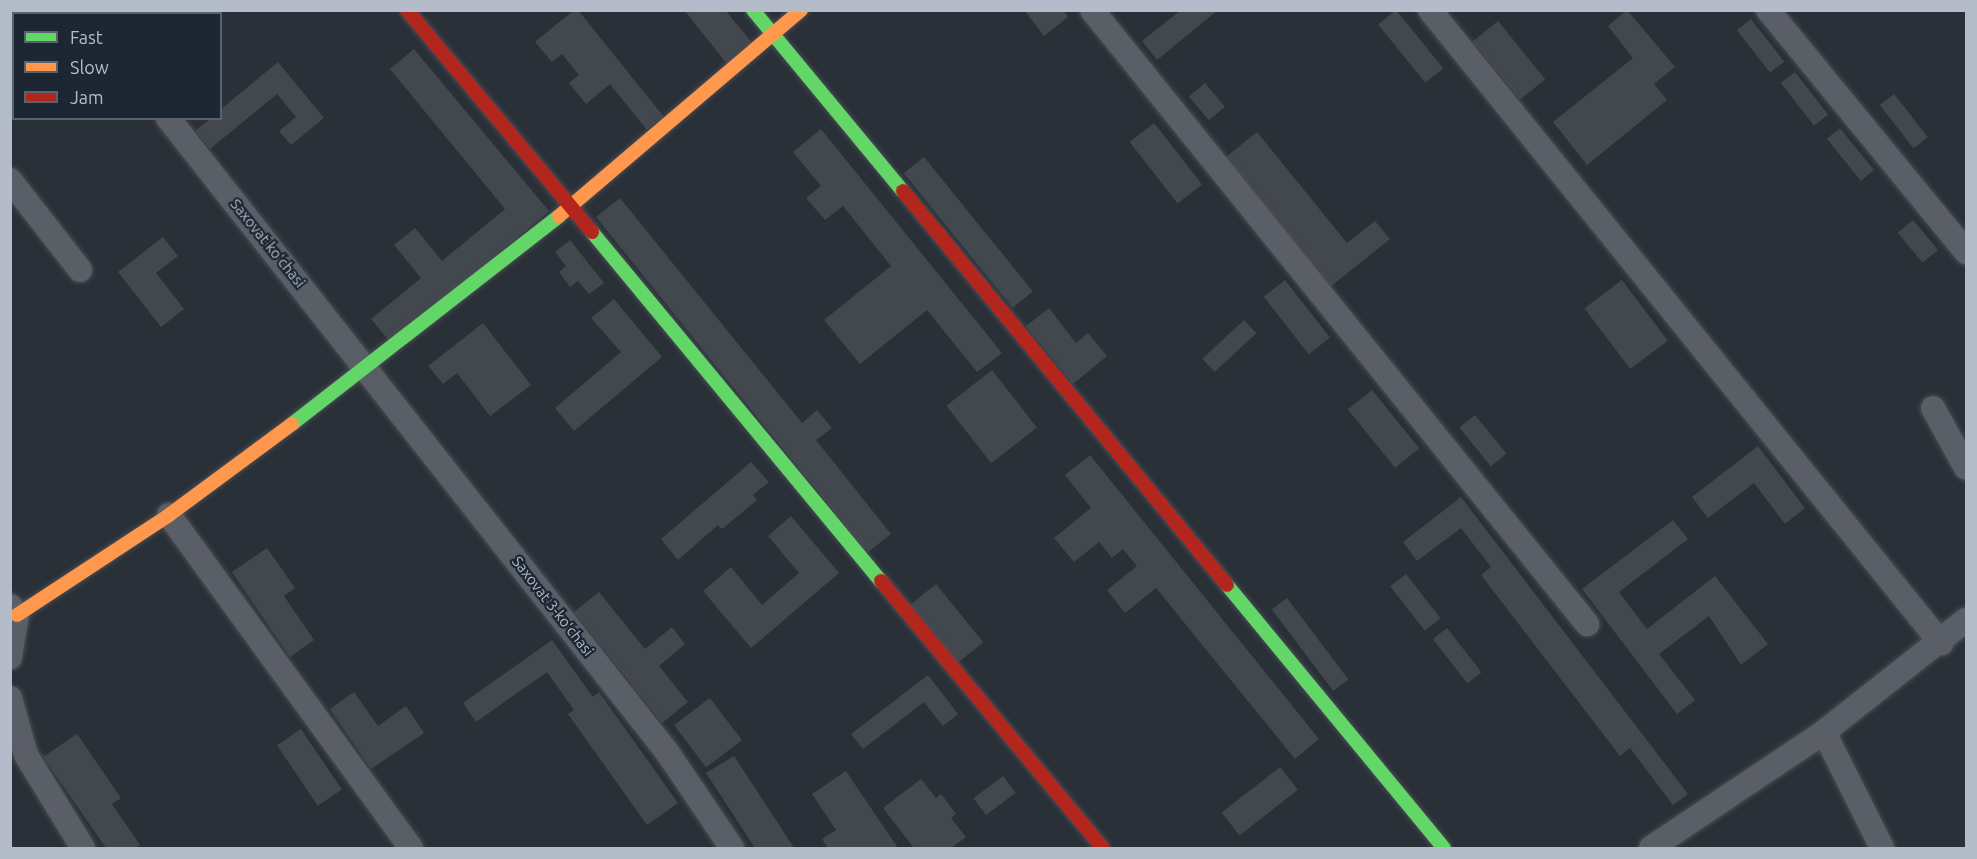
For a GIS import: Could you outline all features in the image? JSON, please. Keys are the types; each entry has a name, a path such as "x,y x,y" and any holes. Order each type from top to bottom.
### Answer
{"street":[{"path":"408,10 1102,849"},
{"path":"753,10 1444,849"},
{"path":"10,657 14,611 169,516 368,368 570,207 801,10"},
{"path":"1092,10 1587,624"},
{"path":"1430,10 1941,643"},
{"path":"1768,10 1966,252"},
{"name":"Saxovat koʻchasi","path":"170,120 368,368"},
{"path":"10,180 80,270"},
{"name":"Saxovat 3-koʻchasi","path":"368,368 667,752 732,849"},
{"path":"1933,408 1966,468"},
{"path":"169,516 411,849"},
{"path":"1651,849 1824,732 1941,643 1966,620"},
{"path":"10,698 26,755 83,849"},
{"path":"1824,732 1882,849"}],"building":[{"path":"574,10 578,10 664,117 647,130 610,84 586,104 569,83 579,75 562,54 552,62 535,42"},
{"path":"684,10 725,10 753,44 728,65"},
{"path":"1024,10 1064,10 1068,17 1044,36"},
{"path":"1181,10 1218,10 1157,60 1142,41"},
{"path":"1396,10 1443,68 1425,83 1378,24"},
{"path":"1627,10 1675,67 1654,84 1667,100 1587,165 1553,122 1633,58 1608,26"},
{"path":"1751,19 1784,62 1770,73 1737,30"},
{"path":"1498,21 1545,79 1520,100 1472,42"},
{"path":"414,49 549,211 391,343 371,319 421,278 394,245 415,228 442,261 505,209 390,69"},
{"path":"278,62 324,118 291,145 279,131 296,117 277,94 210,149 195,131 209,120 222,120 222,108"},
{"path":"1795,72 1828,115 1814,126 1781,83"},
{"path":"1205,83 1225,107 1209,120 1189,96"},
{"path":"1894,94 1928,137 1914,148 1880,105"},
{"path":"1154,123 1202,184 1178,204 1130,142"},
{"path":"1840,128 1874,170 1861,181 1827,139"},
{"path":"821,129 1002,353 977,372 927,310 860,364 824,320 891,266 843,206 825,220 806,198 821,186 793,152"},
{"path":"1257,132 1347,243 1375,221 1390,239 1330,287 1226,157"},
{"path":"924,157 1033,291 1013,308 904,173"},
{"path":"620,198 802,423 817,410 832,428 816,440 891,534 867,553 596,217"},
{"path":"1913,220 1938,250 1923,263 1898,233"},
{"path":"163,237 178,256 156,273 184,309 161,327 118,272"},
{"path":"570,240 604,283 589,294 578,281 570,287 559,272 566,266 555,252"},
{"path":"1285,280 1330,338 1309,354 1264,297"},
{"path":"1622,280 1668,341 1630,369 1584,308"},
{"path":"614,299 662,357 574,431 555,408 621,352 591,318"},
{"path":"1049,308 1076,343 1088,333 1107,356 1073,384 1026,326"},
{"path":"1244,320 1256,333 1215,372 1202,359"},
{"path":"483,323 531,385 490,416 457,373 443,384 428,366"},
{"path":"992,370 1037,428 991,463 946,406"},
{"path":"1372,390 1419,448 1395,468 1348,410"},
{"path":"1475,415 1506,454 1491,466 1459,428"},
{"path":"1758,446 1805,508 1785,524 1754,483 1708,518 1692,497"},
{"path":"1090,455 1319,739 1295,759 1156,588 1125,613 1107,590 1137,566 1123,549 1112,558 1099,542 1074,562 1054,538 1091,508 1065,475"},
{"path":"751,462 769,482 753,495 757,500 722,529 718,525 678,560 661,539"},
{"path":"1461,497 1688,794 1673,805 1630,748 1620,756 1481,575 1491,567 1461,528 1417,561 1403,542"},
{"path":"791,516 839,573 751,648 703,591 731,567 762,605 799,573 768,536"},
{"path":"1673,520 1688,539 1619,592 1647,629 1715,576 1768,644 1741,665 1709,616 1659,654 1695,700 1677,714 1582,589"},
{"path":"267,548 295,588 284,596 314,640 290,657 232,572"},
{"path":"1406,574 1440,618 1425,630 1390,586"},
{"path":"936,584 983,642 958,663 910,605"},
{"path":"599,592 645,649 672,627 685,644 659,666 688,702 662,723 574,612"},
{"path":"1287,598 1348,679 1333,691 1272,609"},
{"path":"1447,628 1481,672 1467,683 1433,639"},
{"path":"552,640 593,697 599,692 678,803 647,825 568,714 574,710 547,672 476,722 463,703"},
{"path":"928,675 958,714 943,726 924,702 863,749 851,734"},
{"path":"354,692 378,726 406,706 424,733 371,769 330,709"},
{"path":"710,698 742,740 706,767 674,725"},
{"path":"301,729 342,790 318,806 277,745"},
{"path":"77,734 121,798 112,804 140,845 135,848 106,848 43,757"},
{"path":"734,756 794,848 755,848 706,773"},
{"path":"1280,767 1298,790 1240,835 1222,813"},
{"path":"846,771 898,848 828,848 822,839 836,830 812,794"},
{"path":"1003,776 1016,793 986,815 973,798"},
{"path":"921,779 936,798 941,794 956,814 951,818 966,837 951,848 914,848 883,808"}],"traffic: fast":[{"path":"753,10 903,191"},
{"path":"292,424 559,216"},
{"path":"592,232 881,581"},
{"path":"1227,585 1444,848"}],"traffic: slow":[{"path":"559,216 801,10"},
{"path":"17,615 169,515 292,424"}],"traffic: jam":[{"path":"407,10 592,232"},
{"path":"903,191 1227,585"},
{"path":"881,581 1103,848"}]}
